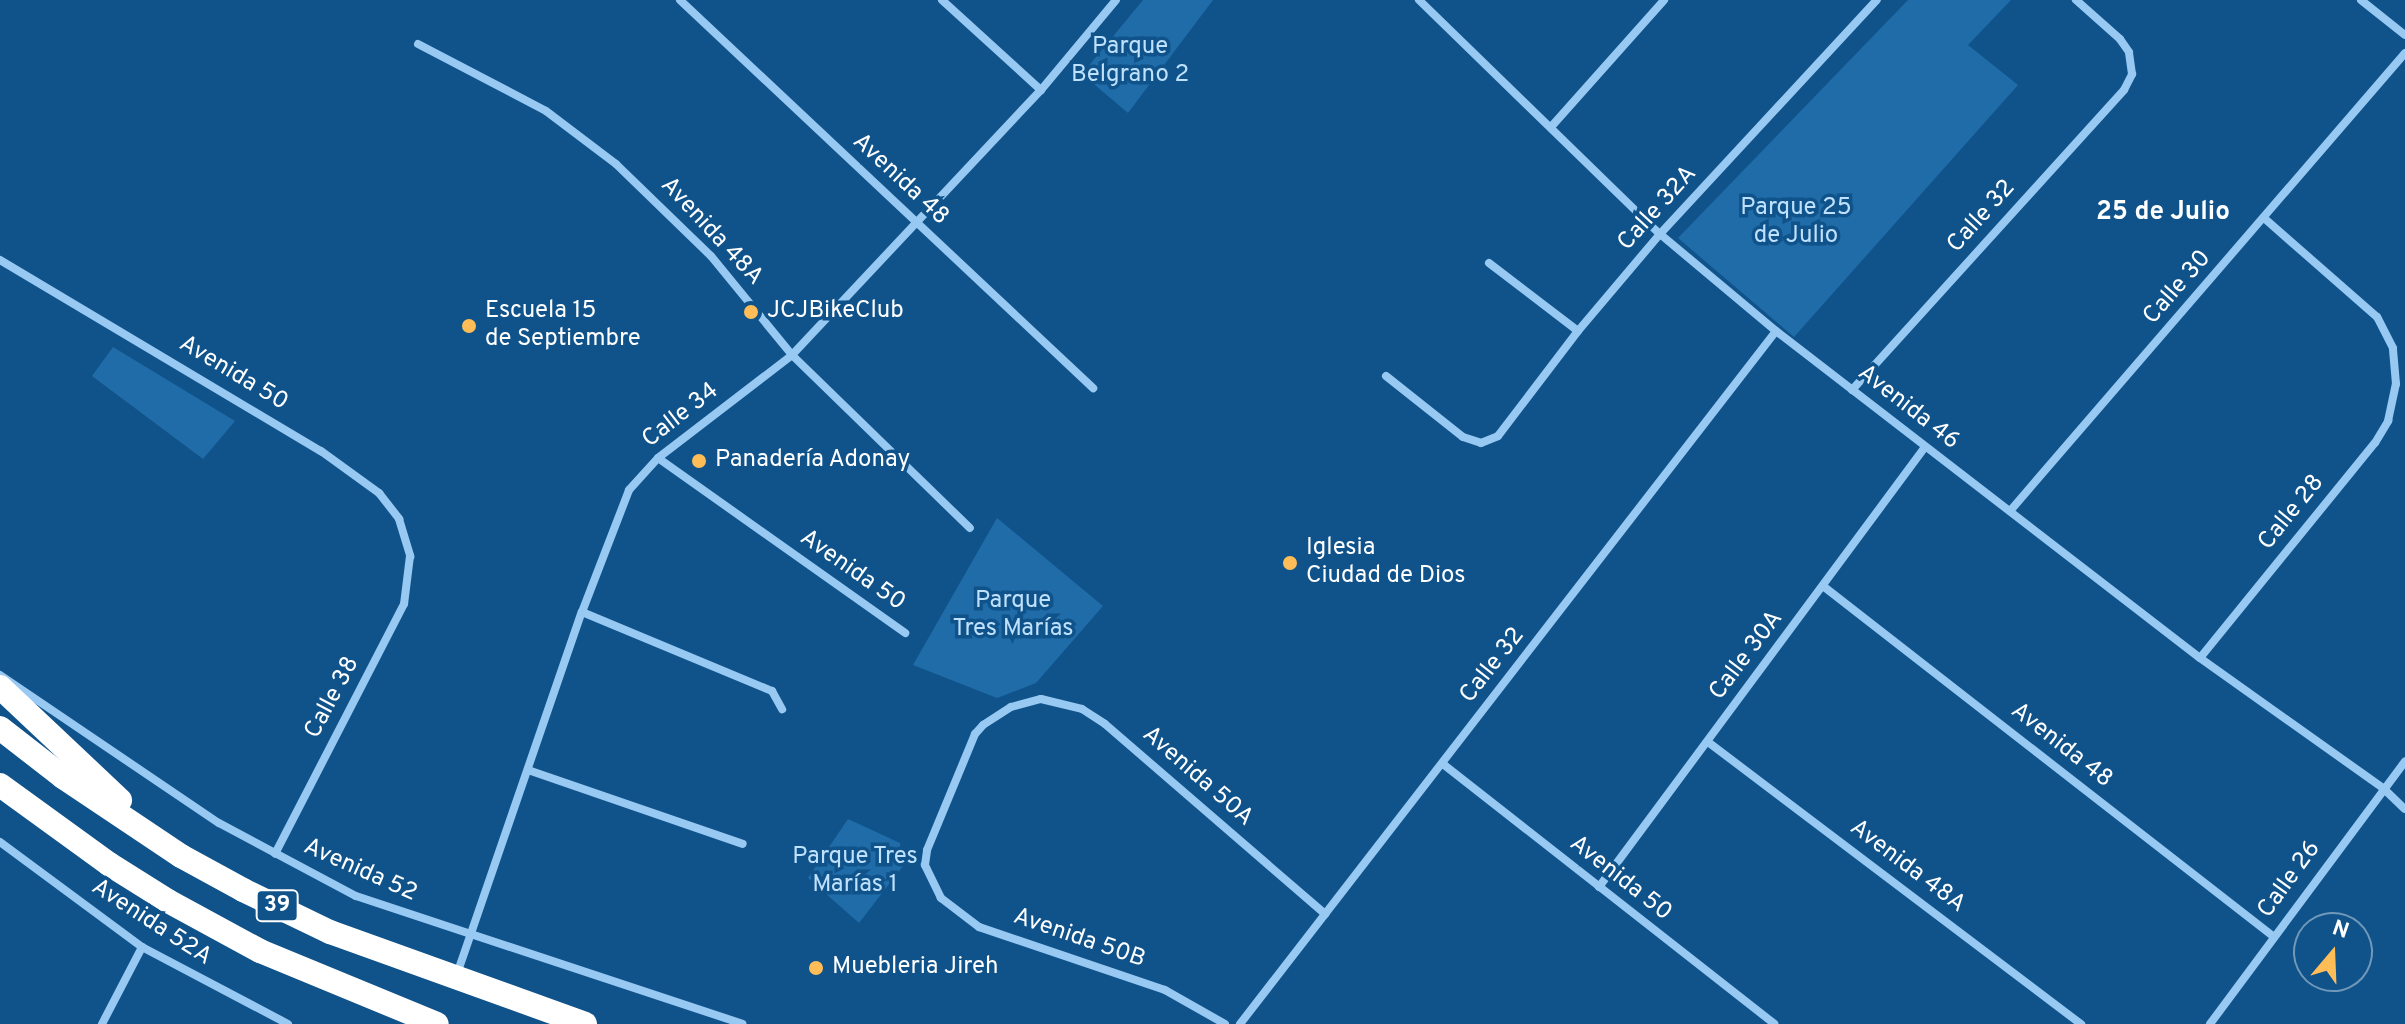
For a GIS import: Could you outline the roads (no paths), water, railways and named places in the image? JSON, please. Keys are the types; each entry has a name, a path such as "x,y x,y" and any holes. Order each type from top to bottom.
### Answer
{"highway":[{"path":"0,687 181,856"},
{"name":"39","path":"0,728 63,777 181,856 330,932 585,1024"},
{"name":"39","path":"0,785 109,864 260,951 437,1024"},
{"path":"0,802 109,864"}],"street":[{"name":"Avenida 48","path":"680,0 1093,388"},
{"path":"942,0 1041,90"},
{"name":"Calle 34","path":"456,979 582,612 626,496 658,458 792,355 1041,90 1116,0"},
{"name":"Avenida 46","path":"1419,0 1660,234 1776,331 2200,658 2383,788 2405,809"},
{"path":"1551,127 1664,0"},
{"name":"Calle 32A","path":"1386,376 1452,430 1475,442 1498,436 1578,331 1660,234 1877,0"},
{"name":"Calle 32","path":"1852,390 2129,82 2132,66 2120,39 2076,0"},
{"path":"2361,0 2405,35"},
{"name":"Avenida 48A","path":"418,44 533,104 616,164 711,256 792,355 970,528"},
{"name":"Calle 30","path":"2010,511 2405,53"},
{"name":"Calle 28","path":"2200,658 2375,443 2388,421 2396,384 2393,348 2377,317 2265,219"},
{"name":"Avenida 50","path":"0,260 321,451 368,484 390,505 399,519 410,556"},
{"path":"1489,263 1578,331"},
{"name":"Calle 32","path":"1240,1024 1776,331"},
{"name":"Calle 30A","path":"1599,887 1925,447"},
{"name":"Avenida 50","path":"658,458 905,633"},
{"name":"Calle 38","path":"275,854 404,604 410,556"},
{"name":"Avenida 48","path":"1823,586 2274,937"},
{"path":"582,612 772,691 782,709"},
{"name":"Avenida 52","path":"0,675 219,823 356,896 471,937 742,1024"},
{"name":"Avenida 50A","path":"931,881 925,865 927,850 975,734 1002,712 1029,701 1068,703 1105,724 1325,914"},
{"name":"Avenida 48A","path":"1708,742 2081,1024"},
{"name":"Calle 26","path":"2210,1024 2405,761"},
{"name":"Avenida 50","path":"1443,764 1774,1024"},
{"path":"528,770 743,844"},
{"name":"Avenida 52A","path":"0,842 142,947 288,1024"},
{"name":"Avenida 50B","path":"931,881 948,906 979,927 1165,990 1225,1024"},
{"path":"102,1024 142,947"}],"place":[{"name":"JCJBikeClub","path":"751,312"},
{"name":"Escuela 15 de Septiembre","path":"469,326"},
{"name":"Panadería Adonay","path":"699,461"},
{"name":"Iglesia Ciudad de Dios","path":"1290,563"},
{"name":"Muebleria Jireh","path":"816,968"}],"district":[{"name":"25 de Julio","path":"2163,213"}],"park label":[{"name":"Parque Belgrano 2","path":"1130,62"},
{"name":"Parque 25 de Julio","path":"1796,223"},
{"name":"Parque Tres Marías","path":"1013,616"},
{"name":"Parque Tres Marías 1","path":"855,872"}]}
